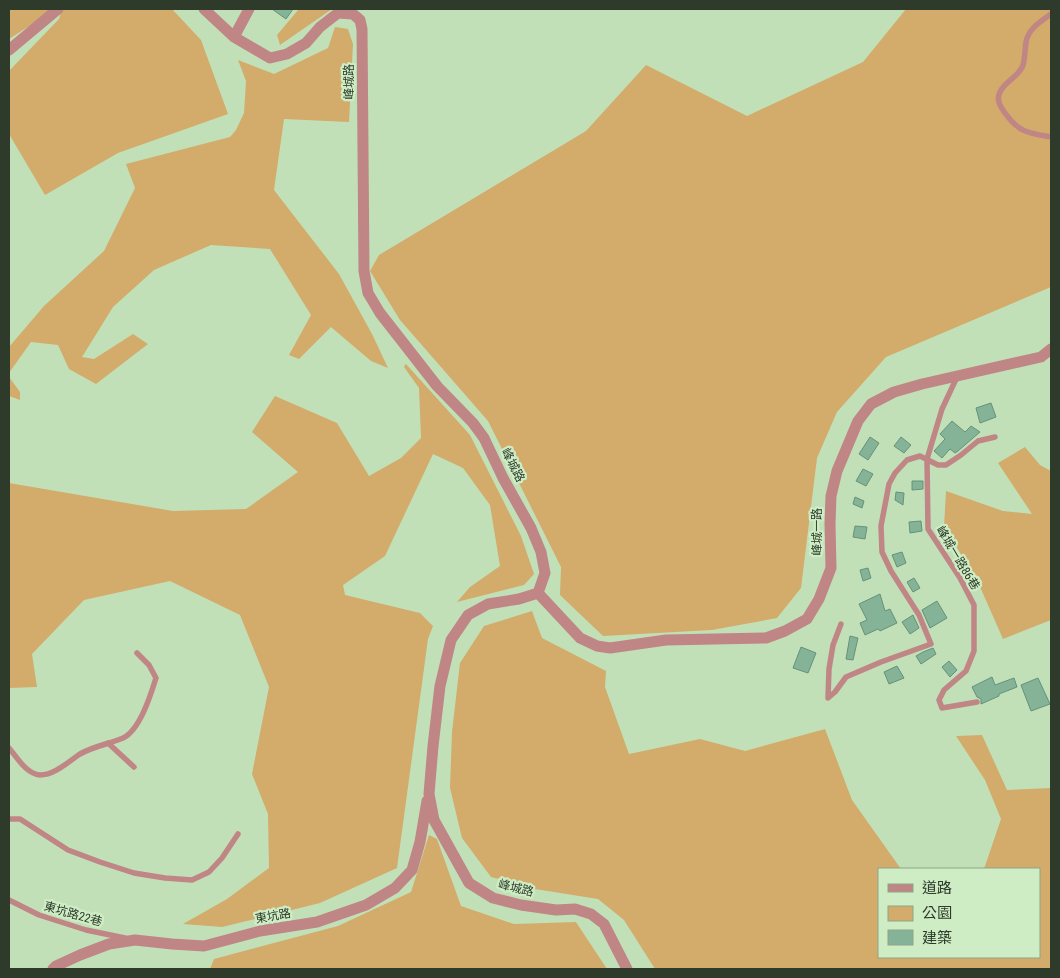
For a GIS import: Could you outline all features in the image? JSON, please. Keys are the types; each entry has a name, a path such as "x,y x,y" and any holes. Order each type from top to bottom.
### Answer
{"street":[{"path":"9,50 58,9"},
{"name":"峰城路","path":"204,9 234,38 270,58 287,54 306,43 320,27 338,13 356,11 360,20 362,29 364,271 368,293 380,313 437,386 473,423 484,438 503,478 532,528 541,552 545,573 538,594 488,604 468,615 451,640 440,686 433,746 429,794 434,820 469,883 493,898 521,905 556,910 575,909 591,914 604,924 627,969"},
{"path":"234,38 249,9"},
{"name":"峰城一路","path":"538,594 580,638 597,646 610,648 666,640 766,638 785,631 806,619 820,599 831,568 831,496 837,470 858,421 871,404 894,392 958,375 1041,357 1051,349"},
{"name":"東坑路","path":"53,969 80,955 108,944 134,940 204,946 260,931 317,922 366,904 395,888 412,870 420,842 429,794"}],"lane":[{"path":"1051,14 1034,27 1029,34 1026,39 1023,66 1003,87 998,99 999,105 1017,127 1029,133 1051,137"},
{"name":"峰城一路86巷","path":"958,375 942,409 927,459 928,529 960,578 974,605 974,650 966,671 944,690 939,700 942,708 977,702"},
{"path":"841,624 833,645 829,669 828,698 846,677 931,644 919,614 891,571 882,552 881,526 889,484 895,473 908,460 920,456 938,465 946,465 978,441 995,437"},
{"path":"9,748 28,771 40,775 56,770 88,749 126,737 146,708 156,678 149,665 137,653"},
{"path":"108,744 134,766"},
{"path":"9,819 20,819 68,850 100,862 134,873 192,880 209,872 222,858 238,834"},
{"name":"東坑路22巷","path":"9,900 39,915 86,930 134,940"}],"green space":[{"path":"9,9 52,9 51,12 9,39"},
{"path":"62,9 172,9 201,40 228,114 118,153 45,195 9,134 9,71 59,19"},
{"path":"299,9 332,9 280,45 277,35"},
{"path":"906,9 1051,9 1051,287 886,357 837,412 817,458 801,588 777,618 712,630 603,636 560,595 561,567 488,421 400,320 370,271 379,255 586,131 646,65 747,116 863,62"},
{"path":"335,27 348,29 353,44 349,122 284,119 274,190 339,274 372,334 388,368 371,361 331,327 299,359 289,355 311,315 270,249 211,245 154,270 113,307 82,357 94,359 133,334 148,344 96,384 69,369 58,345 31,342 9,373 9,347 44,306 104,251 135,188 126,164 230,137 236,130 244,113 246,81 238,60 274,74 328,48"},
{"path":"406,364 470,435 521,536 534,574 524,585 457,602 470,587 500,566 490,505 463,468 433,454 385,556 343,585 345,595 420,613 433,626 428,639 397,868 320,903 222,927 183,924 227,899 269,868 268,814 252,774 269,687 240,615 170,581 84,600 32,654 37,687 9,688 9,483 173,511 246,509 298,472 252,432 275,396 337,423 369,476 401,458 421,438 419,388 404,367"},
{"path":"9,377 20,392 20,400 9,396"},
{"path":"1025,447 1040,465 1051,471 1051,620 1003,639 977,580 944,527 946,491 1003,511 1032,514 998,463"},
{"path":"532,611 542,638 606,671 605,687 629,754 700,739 745,751 825,729 852,800 900,868 878,868 878,958 1040,958 1040,868 984,868 1001,819 985,780 956,736 982,735 1007,790 1051,788 1051,969 655,969 624,920 598,899 535,889 491,877 462,838 450,788 452,732 460,663 484,626"},
{"path":"429,835 437,839 461,906 514,924 576,922 607,969 210,969 214,959 338,926 411,892"}],"building":[{"path":"272,9 293,9 286,19"},
{"path":"991,403 996,417 980,423 976,408"},
{"path":"952,421 965,432 971,426 980,432 958,451 955,453 950,449 942,458 934,451 945,439 940,434"},
{"path":"870,437 879,443 868,460 859,454"},
{"path":"901,437 911,445 904,453 894,446"},
{"path":"863,469 873,474 866,486 856,481"},
{"path":"912,481 923,481 923,489 912,490"},
{"path":"896,492 904,493 903,505 895,500"},
{"path":"855,497 864,501 862,508 853,504"},
{"path":"921,521 922,531 910,533 909,522"},
{"path":"855,526 867,527 865,539 853,537"},
{"path":"902,552 906,563 897,567 892,555"},
{"path":"868,568 871,578 863,581 860,570"},
{"path":"914,578 920,588 913,592 907,582"},
{"path":"880,594 885,611 890,609 897,623 880,631 878,629 865,635 860,623 867,620 859,604"},
{"path":"937,601 947,618 930,628 922,610"},
{"path":"913,615 919,628 910,634 902,622"},
{"path":"850,636 858,638 853,660 846,659"},
{"path":"801,647 816,653 808,673 793,668"},
{"path":"933,648 936,654 921,664 916,656"},
{"path":"949,661 957,670 950,677 942,667"},
{"path":"897,666 904,678 889,684 884,672"},
{"path":"992,677 995,685 1014,678 1017,687 981,704 981,699 977,697 972,687"},
{"path":"1038,678 1050,704 1031,711 1021,685"}]}
